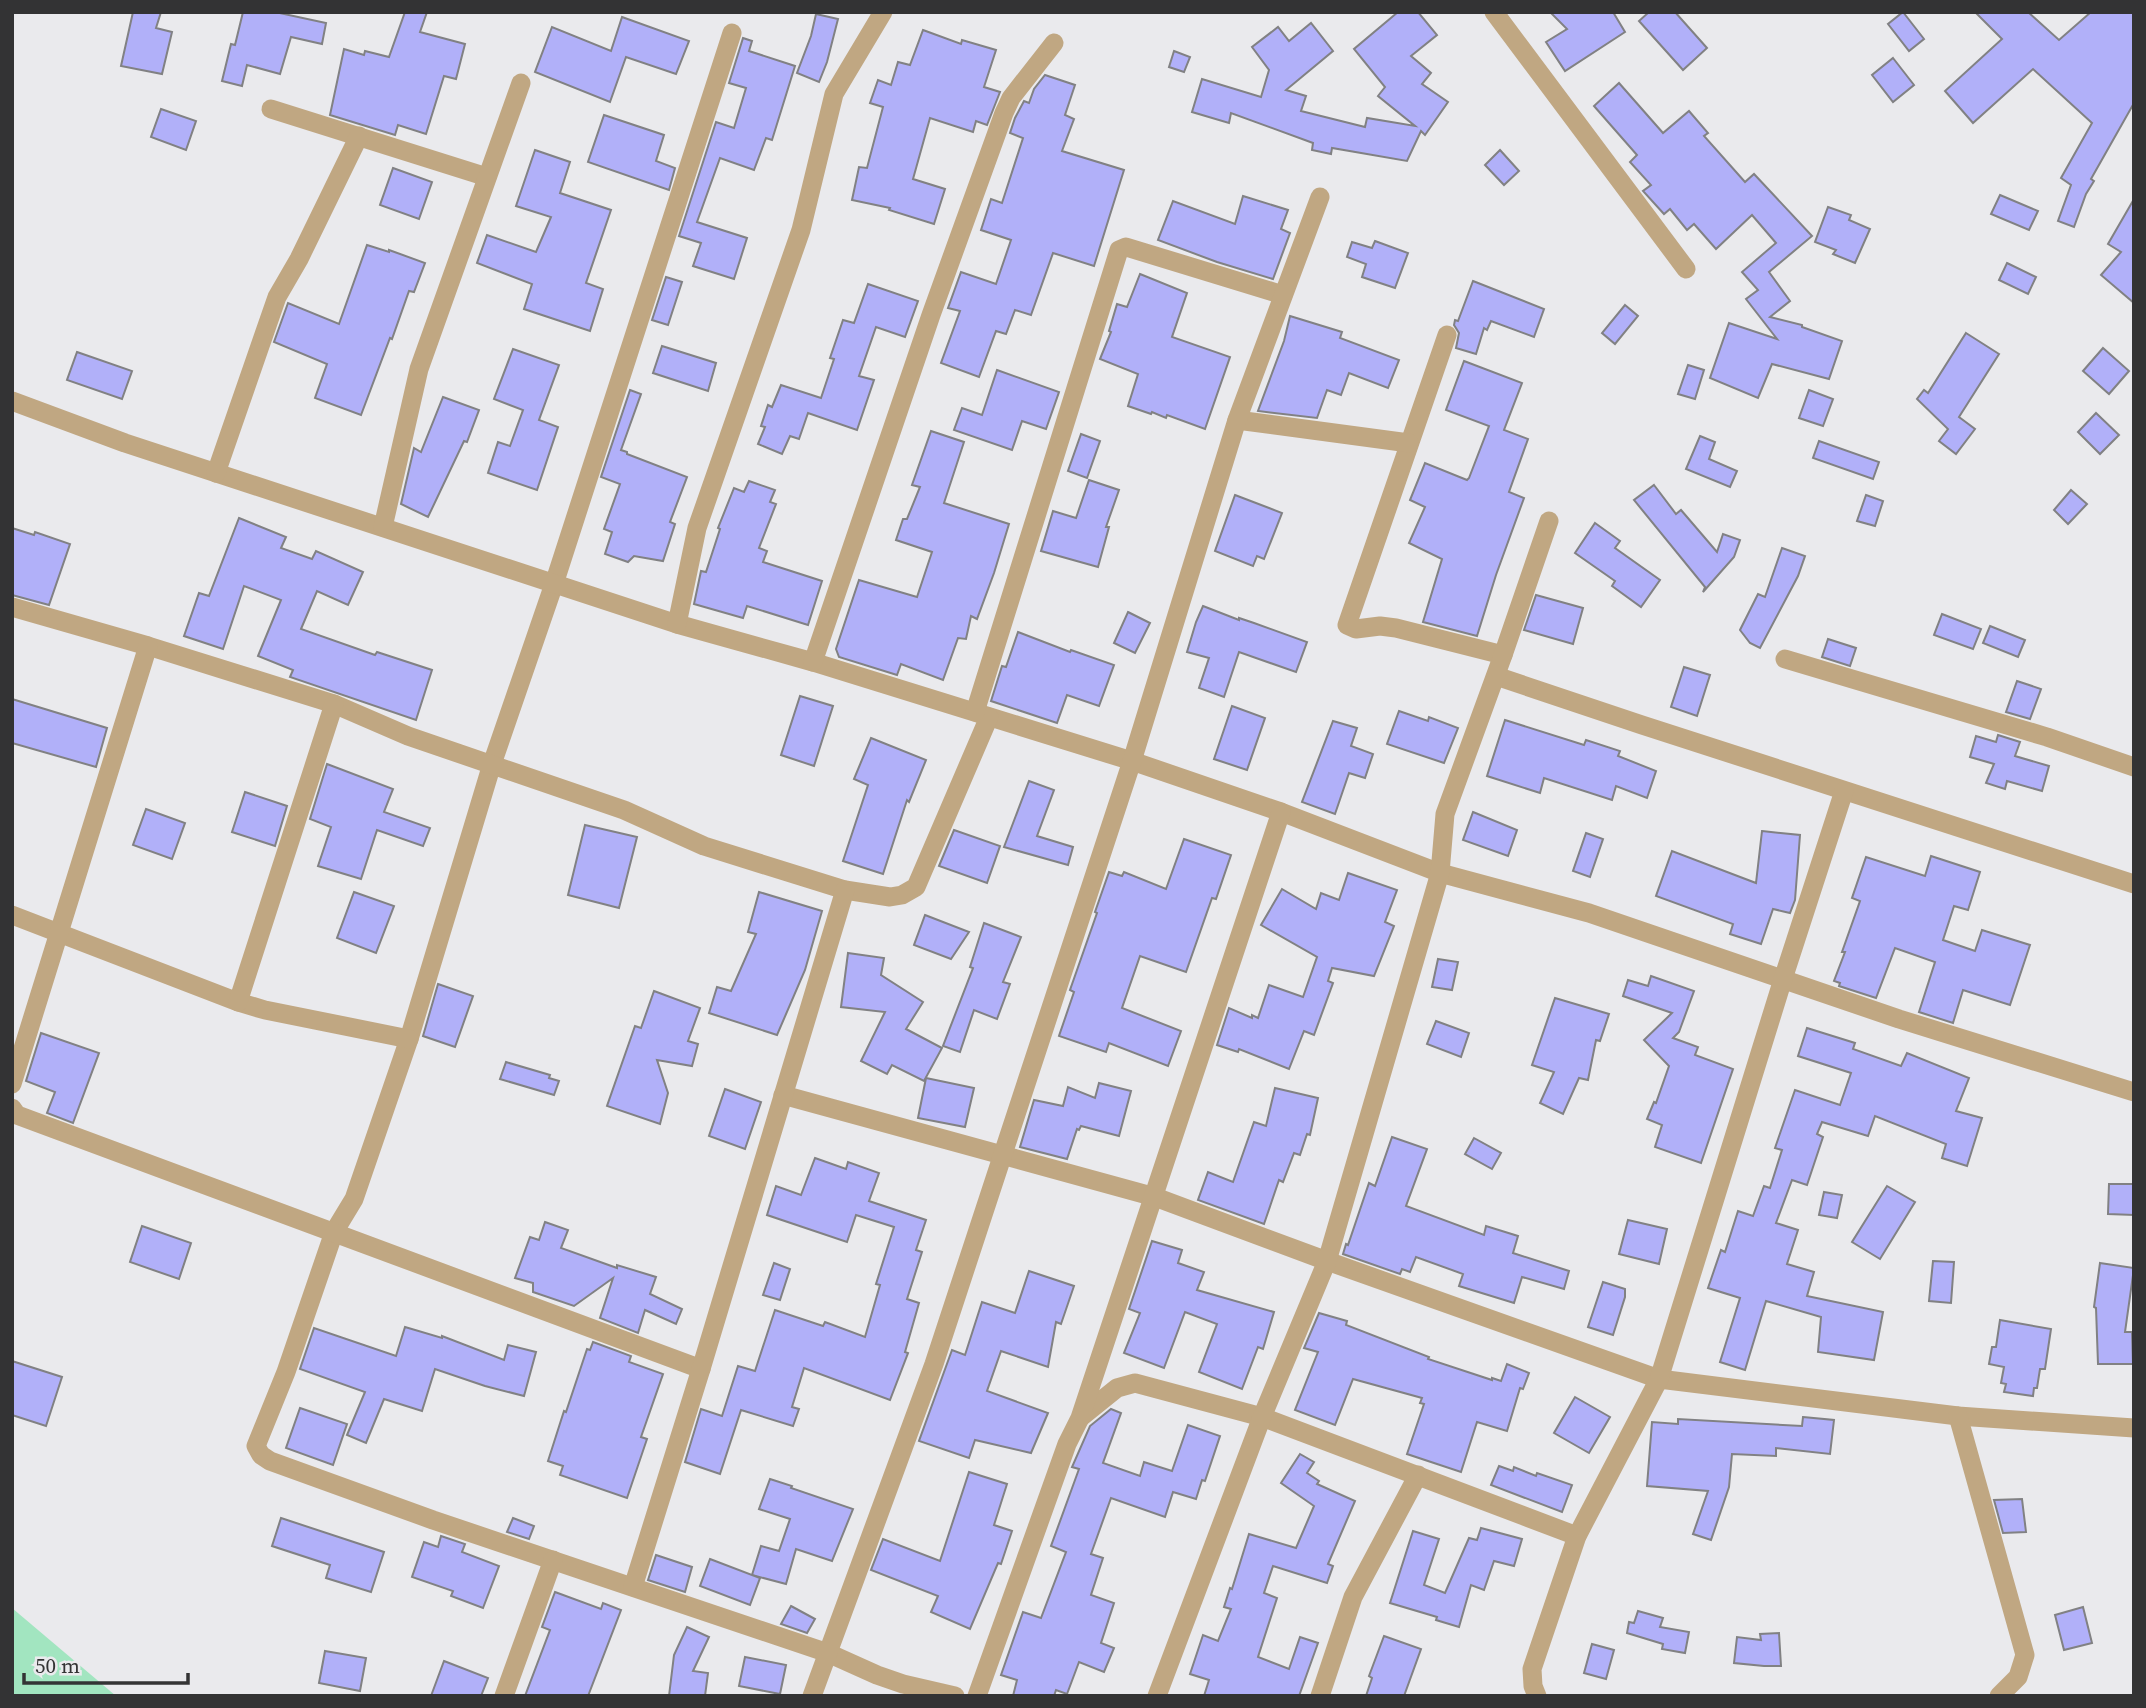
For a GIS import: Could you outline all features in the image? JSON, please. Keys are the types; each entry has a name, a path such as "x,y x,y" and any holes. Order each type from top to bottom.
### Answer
{"street":[{"path":"677,624 698,528 802,230 834,94 883,12"},
{"path":"1494,12 1686,269"},
{"path":"732,33 554,584 492,764 409,1039 354,1199 334,1232 286,1372 256,1446 261,1455 270,1461 433,1520 828,1653 903,1684 955,1696"},
{"path":"813,662 931,315 1004,113 1015,92 1054,43"},
{"path":"383,527 419,369 521,83"},
{"path":"271,109 487,177"},
{"path":"216,473 277,297 299,259 359,136"},
{"path":"813,1696 934,1364 1132,761 1237,420 1320,197"},
{"path":"12,607 334,704 408,736 624,810 704,846 845,890 890,897 902,895 916,887 982,714 1119,250 1126,247 1283,295"},
{"path":"1447,335 1348,625 1356,629 1380,626 1396,628 1503,655"},
{"path":"12,401 125,443 677,624 813,662 1132,761 1281,812 1440,873 1589,914 1899,1019 2134,1093"},
{"path":"1237,420 1409,443"},
{"path":"1157,1696 1262,1417 1328,1261 1440,873 1445,814 1549,521"},
{"path":"12,1084 148,646"},
{"path":"1785,659 2047,737 2134,767"},
{"path":"1496,676 2134,884"},
{"path":"238,1002 334,704"},
{"path":"1537,1696 1533,1686 1532,1669 1577,1536 1659,1379 1844,791"},
{"path":"977,1696 1067,1444 1080,1418 1281,812"},
{"path":"633,1587 845,890"},
{"path":"12,915 238,1002 265,1010 409,1039"},
{"path":"783,1095 1154,1197 1659,1379 1958,1416 2134,1428"},
{"path":"12,1108 17,1115 701,1369"},
{"path":"1080,1418 1117,1388 1135,1383 1262,1417 1577,1536"},
{"path":"1958,1416 2025,1656 2018,1677 1999,1696"},
{"path":"1321,1696 1353,1597 1418,1475"},
{"path":"504,1696 553,1560"}],"green space":[{"path":"12,1608 116,1696 12,1696"}],"building":[{"path":"133,12 161,12 156,28 172,32 162,74 121,66"},
{"path":"243,12 275,12 326,23 322,44 291,37 280,74 247,65 242,86 222,81 231,44 235,45"},
{"path":"405,12 427,12 420,32 465,44 456,79 444,76 426,134 398,125 395,135 330,115 344,49 364,55 365,51 389,57"},
{"path":"1398,12 1418,12 1437,35 1411,56 1431,73 1422,84 1448,102 1425,135 1421,131 1407,161 1332,148 1331,154 1312,150 1313,143 1231,113 1229,123 1192,112 1202,79 1261,97 1269,70 1252,47 1278,27 1289,41 1311,23 1333,51 1286,90 1306,96 1301,111 1365,127 1367,118 1415,126 1378,96 1385,87 1354,49"},
{"path":"1550,12 1613,12 1625,32 1565,71 1546,42 1567,29"},
{"path":"1649,12 1675,12 1707,48 1683,70 1639,21"},
{"path":"1903,12 1924,39 1909,51 1888,24"},
{"path":"1975,12 2028,12 2059,40 2091,12 2134,12 2134,103 2091,179 2094,181 2086,194 2074,227 2058,221 2071,185 2061,178 2092,123 2033,69 1973,123 1945,91 2002,39"},
{"path":"816,14 838,19 819,82 797,73"},
{"path":"622,17 689,41 676,74 626,57 610,102 535,72 552,27 611,51"},
{"path":"923,30 961,44 962,40 996,50 984,87 1000,92 987,125 976,121 973,132 930,118 913,179 945,189 934,224 889,210 890,208 852,200 859,167 867,168 883,107 870,103 878,80 891,85 898,62 910,65"},
{"path":"743,38 752,41 749,51 795,66 772,140 766,138 754,170 720,158 697,222 747,238 734,279 693,266 701,243 679,236 716,122 734,128 746,88 729,83"},
{"path":"1174,51 1190,57 1184,72 1169,67"},
{"path":"1893,58 1914,85 1893,102 1872,75"},
{"path":"1045,75 1075,85 1065,115 1074,119 1062,151 1124,170 1094,266 1053,253 1031,315 1015,310 1006,334 996,331 979,377 941,363 960,311 948,308 961,272 996,284 1011,240 981,230 991,199 1002,203 1023,138 1010,133 1015,118 1024,101 1029,103 1034,89"},
{"path":"1619,83 1663,133 1689,111 1708,133 1704,136 1745,182 1754,174 1812,236 1769,272 1790,301 1770,317 1802,325 1842,341 1829,379 1772,364 1758,398 1710,378 1729,323 1777,339 1746,299 1758,290 1742,272 1776,243 1752,215 1716,249 1694,224 1687,230 1670,209 1664,214 1643,191 1651,185 1630,162 1637,155 1594,106"},
{"path":"161,109 196,121 186,150 151,137"},
{"path":"604,115 664,135 656,161 675,168 669,190 588,162"},
{"path":"535,150 570,162 560,193 611,210 586,283 603,289 590,331 524,309 532,284 477,263 487,235 536,252 551,217 516,206"},
{"path":"1500,150 1519,171 1504,185 1485,165"},
{"path":"393,168 432,182 419,219 380,205"},
{"path":"2000,195 2038,211 2029,230 1991,214"},
{"path":"1243,196 1288,210 1281,229 1290,233 1273,279 1158,240 1173,201 1235,224"},
{"path":"2134,199 2134,303 2101,275 2121,252 2108,244"},
{"path":"1828,207 1851,215 1849,220 1870,229 1855,263 1833,254 1836,250 1815,242"},
{"path":"1375,241 1408,253 1395,288 1362,277 1366,264 1347,257 1352,242 1372,248"},
{"path":"367,245 425,263 414,292 409,291 361,415 315,398 327,364 274,342 288,303 339,324"},
{"path":"2007,263 2036,277 2028,294 1999,280"},
{"path":"1140,274 1187,293 1172,337 1230,357 1205,429 1167,415 1166,418 1128,406 1138,374 1100,359 1111,332 1109,331 1117,304 1127,307"},
{"path":"666,277 682,282 668,325 652,320"},
{"path":"1473,281 1544,309 1534,337 1491,321 1487,330 1484,328 1476,354 1456,348 1459,333 1454,325 1455,320 1458,321"},
{"path":"868,284 918,301 905,337 876,327 859,376 874,380 857,430 808,413 799,439 790,436 782,454 758,444 765,427 761,426 768,405 772,407 781,385 821,398 834,359 830,358 843,320 854,323"},
{"path":"1625,305 1638,316 1615,344 1602,333"},
{"path":"1290,316 1342,332 1340,338 1399,360 1388,388 1349,373 1341,395 1327,390 1317,418 1258,411 1284,341"},
{"path":"1966,333 1999,354 1959,417 1975,429 1956,454 1939,441 1948,429 1917,399 1924,390 1928,393"},
{"path":"662,346 716,363 708,391 653,373"},
{"path":"2103,348 2129,371 2109,394 2083,371"},
{"path":"513,349 559,365 539,420 558,427 537,490 488,473 498,442 510,446 523,410 494,399"},
{"path":"77,352 132,371 122,399 67,380"},
{"path":"1464,361 1522,383 1504,430 1528,439 1509,492 1524,498 1477,636 1423,622 1442,559 1409,543 1425,507 1410,500 1425,463 1467,480 1489,426 1446,410"},
{"path":"1688,365 1704,370 1695,399 1678,394"},
{"path":"997,370 1059,392 1046,429 1022,421 1012,450 954,430 962,408 982,415"},
{"path":"630,390 641,394 621,450 687,477 670,522 675,524 663,561 634,556 628,562 605,554 612,532 604,529 620,484 601,477"},
{"path":"1809,390 1833,399 1823,426 1799,418"},
{"path":"443,397 479,410 467,442 464,441 428,517 401,504 414,448 421,452"},
{"path":"2096,413 2119,435 2100,454 2078,432"},
{"path":"931,431 964,442 944,503 1009,524 977,619 971,616 966,639 958,638 943,680 901,664 897,675 839,657 836,649 859,580 917,597 932,552 896,540 903,519 907,519 920,487 912,485"},
{"path":"1081,434 1100,441 1087,478 1068,471"},
{"path":"1700,436 1715,442 1709,459 1737,471 1730,487 1686,469"},
{"path":"1819,441 1879,462 1873,479 1813,458"},
{"path":"1089,480 1119,490 1106,527 1109,527 1098,567 1041,551 1053,511 1076,518"},
{"path":"749,481 775,490 770,502 776,504 759,548 767,551 763,562 822,581 808,625 747,606 743,618 694,604 701,571 706,572 720,529 718,528 734,488 744,492"},
{"path":"1654,485 1676,514 1681,510 1717,552 1723,534 1740,540 1734,557 1703,592 1705,587 1634,500"},
{"path":"2071,490 2087,504 2068,524 2054,510"},
{"path":"1235,495 1282,513 1264,559 1257,556 1253,566 1215,551"},
{"path":"1866,495 1883,501 1875,526 1857,521"},
{"path":"239,518 286,537 281,548 312,559 316,551 363,572 348,605 317,591 301,629 375,655 377,652 432,670 416,720 290,677 293,670 258,656 281,600 244,586 223,649 184,636 199,593 209,596"},
{"path":"1595,523 1620,541 1615,548 1660,580 1641,607 1612,586 1615,581 1575,553"},
{"path":"12,528 34,535 35,532 70,544 49,605 12,595"},
{"path":"1782,548 1805,556 1798,576 1760,648 1750,643 1740,630 1758,594 1765,597"},
{"path":"1536,595 1583,608 1573,644 1524,630"},
{"path":"1203,606 1307,642 1296,672 1239,652 1224,697 1199,688 1209,658 1187,652"},
{"path":"1128,612 1150,623 1135,653 1114,643"},
{"path":"1942,614 1981,629 1973,649 1934,635"},
{"path":"1990,626 2025,640 2018,657 1983,643"},
{"path":"1018,632 1114,665 1099,706 1067,695 1057,723 991,701 1002,666 1006,667"},
{"path":"1828,639 1856,648 1850,666 1822,657"},
{"path":"1684,667 1710,675 1697,716 1671,707"},
{"path":"2017,681 2041,689 2030,719 2006,712"},
{"path":"800,696 833,706 814,766 781,755"},
{"path":"12,699 107,728 96,767 12,743"},
{"path":"1232,706 1265,718 1247,770 1214,759"},
{"path":"1399,711 1428,721 1429,717 1458,728 1444,763 1387,744"},
{"path":"1505,720 1584,745 1586,740 1620,751 1618,756 1656,771 1647,798 1616,786 1612,800 1544,778 1540,793 1487,776"},
{"path":"1333,721 1357,728 1351,746 1373,754 1365,778 1349,773 1335,814 1302,802"},
{"path":"1998,735 2020,742 2015,756 2049,766 2042,791 2007,781 2005,789 1986,783 1994,764 1970,757 1976,736 1996,742"},
{"path":"871,738 926,760 909,802 907,800 883,874 843,861 868,785 854,779"},
{"path":"327,764 393,789 384,812 430,828 423,846 377,830 361,879 318,866 331,827 310,819"},
{"path":"1029,781 1054,790 1037,836 1073,847 1068,865 1004,847"},
{"path":"245,792 287,806 275,846 232,832"},
{"path":"146,809 185,823 172,859 133,845"},
{"path":"1473,812 1517,830 1508,856 1463,840"},
{"path":"585,825 637,837 619,908 568,895"},
{"path":"954,830 1000,846 987,883 939,866"},
{"path":"1762,831 1800,835 1795,900 1790,913 1773,909 1761,944 1730,934 1733,924 1656,896 1672,851 1756,883"},
{"path":"1586,833 1603,839 1590,877 1573,871"},
{"path":"1184,839 1231,855 1216,899 1212,898 1186,972 1140,956 1122,1008 1181,1031 1168,1066 1109,1043 1106,1052 1059,1036 1074,992 1070,990 1109,872 1122,876 1124,872 1166,889"},
{"path":"1931,856 1980,872 1968,910 1954,906 1943,940 1975,951 1982,930 2030,945 2010,1005 1963,990 1953,1023 1919,1012 1935,962 1895,948 1876,998 1839,986 1840,983 1834,981 1860,901 1852,898 1866,857 1925,876"},
{"path":"1348,873 1397,890 1385,922 1394,926 1374,976 1332,968 1328,981 1333,983 1314,1035 1304,1031 1289,1069 1239,1049 1238,1052 1217,1045 1229,1008 1258,1018 1269,985 1303,997 1317,957 1261,925 1282,889 1316,909 1321,893 1339,900"},
{"path":"354,892 394,906 376,953 337,938"},
{"path":"759,892 822,911 805,970 777,1035 709,1013 717,987 731,991 756,934 748,932"},
{"path":"925,915 969,932 951,959 914,945"},
{"path":"984,923 1021,937 1003,982 1010,984 997,1019 974,1010 960,1052 943,1046 973,968 970,967"},
{"path":"848,953 884,958 881,975 923,1002 906,1029 942,1048 924,1081 892,1065 887,1074 861,1061 885,1012 841,1007"},
{"path":"1438,959 1458,962 1452,990 1432,987"},
{"path":"1651,976 1694,991 1679,1032 1673,1038 1698,1047 1695,1055 1733,1069 1701,1163 1655,1147 1662,1125 1647,1119 1654,1102 1656,1103 1669,1066 1644,1040 1672,1013 1623,996 1628,980 1648,986"},
{"path":"438,984 473,996 455,1047 423,1036"},
{"path":"654,991 700,1008 688,1041 698,1044 692,1066 657,1060 668,1093 660,1124 607,1106 635,1026 641,1028"},
{"path":"1555,998 1609,1014 1600,1041 1596,1040 1588,1080 1579,1078 1563,1114 1540,1103 1554,1072 1532,1065"},
{"path":"1436,1021 1469,1033 1461,1057 1427,1044"},
{"path":"1807,1028 1855,1043 1853,1049 1901,1066 1907,1053 1969,1078 1956,1111 1982,1118 1967,1166 1942,1158 1946,1144 1875,1116 1868,1136 1822,1122 1817,1134 1823,1137 1807,1185 1792,1180 1776,1223 1798,1230 1787,1264 1814,1272 1807,1296 1883,1312 1874,1360 1818,1352 1821,1317 1766,1301 1745,1370 1720,1362 1740,1298 1708,1288 1721,1250 1725,1252 1738,1211 1753,1216 1764,1186 1770,1188 1782,1150 1775,1148 1795,1090 1840,1105 1851,1073 1798,1056"},
{"path":"41,1033 99,1053 73,1123 47,1113 55,1092 26,1081"},
{"path":"506,1062 550,1075 549,1078 559,1081 554,1095 500,1079"},
{"path":"926,1078 974,1088 965,1127 918,1118"},
{"path":"1099,1083 1131,1091 1119,1136 1081,1126 1077,1129 1067,1159 1020,1147 1034,1100 1063,1106 1068,1087 1095,1098"},
{"path":"1275,1088 1318,1098 1310,1135 1307,1134 1300,1155 1294,1153 1283,1182 1279,1180 1264,1224 1198,1200 1208,1172 1233,1182 1254,1122 1266,1126"},
{"path":"725,1089 761,1102 745,1149 709,1136"},
{"path":"1392,1137 1427,1149 1406,1206 1484,1235 1486,1226 1518,1236 1513,1253 1569,1271 1564,1289 1522,1277 1514,1303 1459,1286 1463,1274 1416,1257 1410,1272 1402,1269 1400,1274 1343,1254 1369,1183 1375,1186"},
{"path":"1474,1138 1501,1153 1492,1169 1465,1154"},
{"path":"815,1158 846,1169 848,1162 879,1173 869,1201 926,1220 916,1250 922,1252 907,1299 919,1303 905,1352 908,1353 890,1400 804,1368 792,1407 799,1409 793,1426 741,1410 720,1474 685,1462 701,1409 722,1416 738,1366 755,1371 775,1310 823,1326 825,1322 865,1337 880,1285 876,1284 894,1227 856,1215 847,1242 767,1215 776,1186 801,1195"},
{"path":"2109,1184 2134,1184 2134,1215 2108,1214"},
{"path":"1887,1186 1915,1202 1880,1259 1852,1242"},
{"path":"1824,1192 1842,1195 1837,1218 1819,1215"},
{"path":"1628,1220 1667,1229 1659,1264 1619,1254"},
{"path":"545,1222 568,1230 561,1248 617,1268 617,1265 656,1277 650,1294 682,1309 676,1324 645,1310 638,1333 600,1318 613,1278 574,1306 533,1292 533,1283 515,1278 530,1237 539,1240"},
{"path":"142,1226 191,1243 179,1279 130,1262"},
{"path":"1152,1241 1182,1250 1178,1263 1204,1272 1197,1290 1274,1312 1263,1349 1258,1347 1242,1389 1199,1372 1217,1324 1185,1312 1164,1368 1124,1353 1140,1313 1129,1309"},
{"path":"1933,1261 1954,1262 1951,1303 1929,1301"},
{"path":"774,1263 790,1269 780,1300 763,1295"},
{"path":"2100,1263 2134,1268 2125,1332 2132,1332 2133,1364 2098,1364 2094,1307"},
{"path":"1029,1271 1074,1286 1061,1324 1056,1322 1048,1367 1001,1351 987,1391 1048,1413 1031,1453 975,1440 969,1458 919,1441 952,1350 965,1355 982,1302 1015,1313"},
{"path":"1603,1282 1625,1289 1613,1335 1588,1327"},
{"path":"1319,1313 1347,1321 1346,1325 1429,1357 1428,1359 1492,1380 1501,1381 1507,1364 1529,1373 1523,1389 1520,1388 1507,1431 1477,1422 1461,1472 1407,1454 1424,1404 1420,1403 1422,1398 1353,1379 1335,1425 1295,1410 1318,1352 1304,1348"},
{"path":"2000,1320 2051,1329 2045,1369 2040,1369 2033,1396 2004,1392 2006,1384 2001,1383 2004,1367 1989,1364 1992,1347 1996,1347"},
{"path":"405,1327 442,1336 504,1360 508,1345 536,1352 524,1396 435,1369 422,1411 384,1399 366,1443 347,1435 365,1392 300,1369 314,1328 396,1356"},
{"path":"593,1342 631,1356 629,1362 663,1374 641,1437 647,1439 627,1498 560,1475 563,1466 548,1461 587,1349 590,1350"},
{"path":"12,1361 62,1377 46,1426 12,1415"},
{"path":"1575,1397 1610,1417 1589,1453 1554,1433"},
{"path":"300,1408 347,1424 333,1465 286,1448"},
{"path":"1111,1409 1121,1413 1103,1463 1140,1476 1144,1462 1172,1471 1188,1425 1220,1436 1196,1499 1173,1492 1165,1517 1111,1498 1091,1554 1103,1558 1091,1595 1114,1603 1101,1643 1114,1648 1104,1672 1079,1662 1067,1694 1056,1690 1054,1696 1013,1696 1017,1680 1001,1675 1023,1612 1041,1618 1066,1552 1051,1546 1079,1469 1072,1467 1090,1426"},
{"path":"1803,1417 1834,1420 1830,1454 1776,1448 1776,1456 1732,1454 1729,1487 1711,1540 1693,1534 1708,1491 1647,1486 1652,1422 1678,1424 1678,1419 1802,1426"},
{"path":"1300,1454 1314,1462 1307,1473 1319,1481 1317,1484 1355,1501 1328,1564 1333,1566 1327,1583 1273,1566 1264,1593 1277,1598 1258,1657 1289,1669 1300,1637 1318,1643 1299,1696 1204,1696 1209,1680 1190,1674 1203,1635 1218,1641 1231,1609 1224,1607 1249,1534 1296,1548 1314,1506 1281,1483"},
{"path":"1499,1466 1513,1471 1514,1467 1572,1485 1562,1512 1491,1485"},
{"path":"969,1472 1007,1484 994,1525 1012,1531 1001,1564 998,1563 970,1629 931,1612 938,1596 871,1570 883,1539 940,1561"},
{"path":"770,1479 853,1509 832,1561 796,1549 786,1584 752,1575 761,1546 779,1551 790,1519 759,1509"},
{"path":"2022,1499 2026,1532 2003,1533 1994,1500"},
{"path":"281,1518 384,1552 371,1592 326,1578 330,1565 272,1546"},
{"path":"513,1518 534,1526 529,1539 507,1532"},
{"path":"1481,1528 1522,1539 1514,1566 1494,1561 1484,1590 1471,1585 1459,1627 1436,1620 1437,1617 1390,1603 1413,1531 1439,1539 1424,1585 1445,1593 1469,1538 1477,1540"},
{"path":"441,1536 465,1544 462,1552 499,1566 483,1608 451,1596 453,1591 412,1577 424,1542 438,1547"},
{"path":"656,1555 692,1567 685,1592 648,1580"},
{"path":"710,1559 760,1578 750,1605 700,1586"},
{"path":"555,1592 601,1609 603,1603 621,1610 588,1696 525,1696 550,1630 542,1627"},
{"path":"791,1606 815,1619 807,1633 781,1624"},
{"path":"2083,1607 2092,1643 2064,1650 2055,1615"},
{"path":"1638,1611 1663,1618 1660,1627 1689,1632 1685,1653 1662,1649 1663,1644 1627,1633 1629,1622 1634,1623"},
{"path":"687,1627 709,1637 693,1671 708,1673 705,1696 669,1696 674,1655"},
{"path":"1779,1633 1781,1666 1734,1663 1737,1637 1761,1640 1760,1634"},
{"path":"1384,1636 1421,1649 1404,1696 1366,1696 1372,1678 1369,1676"},
{"path":"1592,1644 1614,1650 1606,1679 1584,1673"},
{"path":"325,1651 366,1658 360,1691 319,1683"},
{"path":"745,1657 786,1665 780,1694 739,1686"},
{"path":"444,1661 488,1678 481,1696 431,1696"}]}
